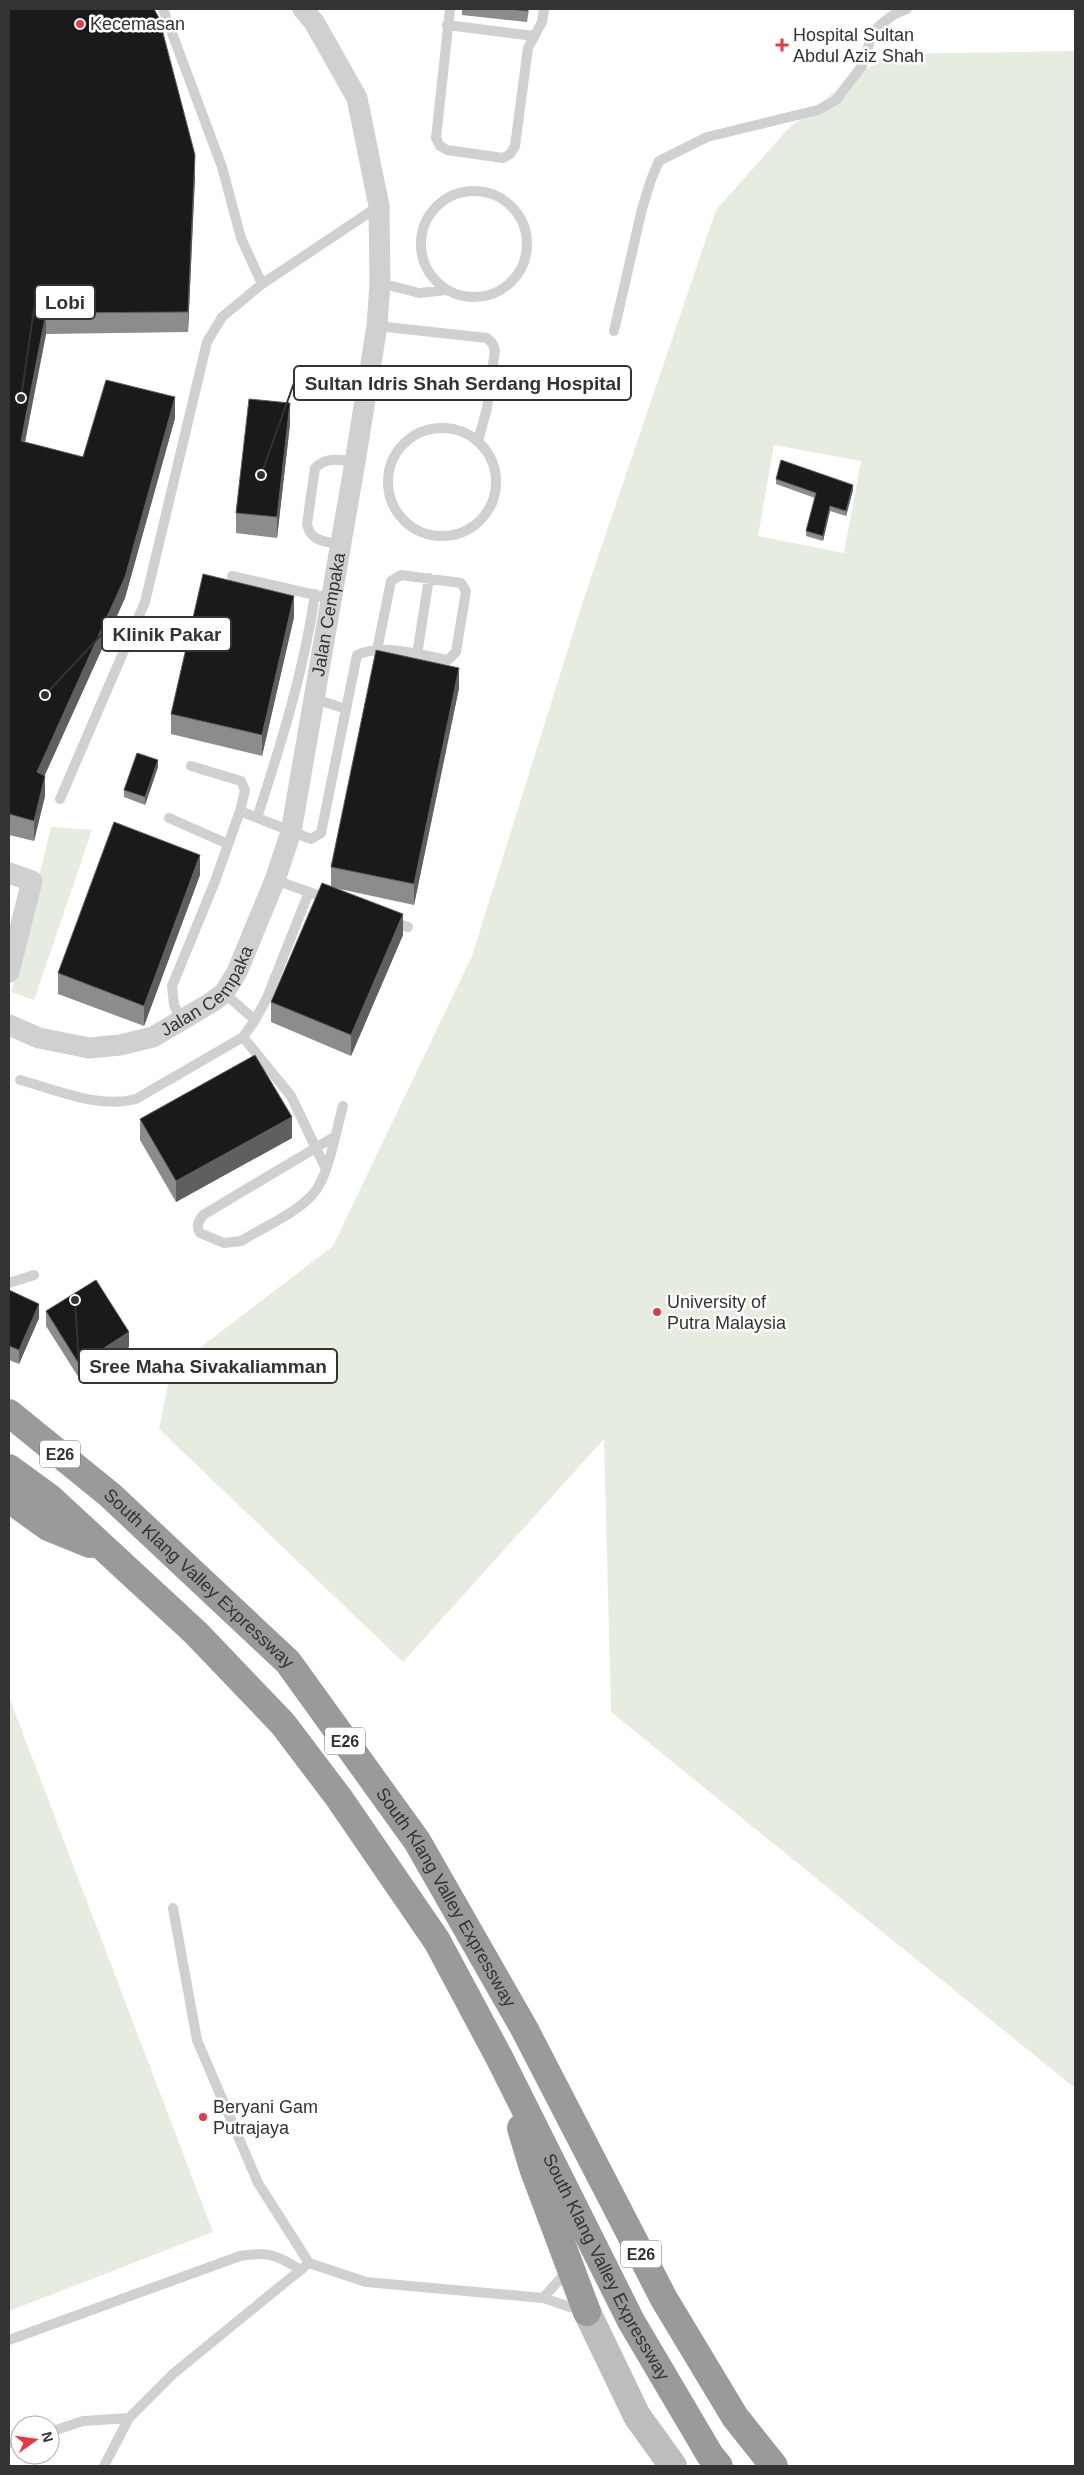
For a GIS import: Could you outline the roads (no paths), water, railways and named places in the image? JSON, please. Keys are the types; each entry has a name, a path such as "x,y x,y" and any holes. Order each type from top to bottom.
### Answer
{"highway":[{"name":"South Klang Valley Expressway","path":"9,1413 110,1495 288,1662 417,1841 525,2030 664,2298 735,2416 774,2466"},
{"name":"South Klang Valley Expressway","path":"9,1468 50,1498 196,1633 283,1724 340,1798 437,1941 500,2059 631,2321 710,2455 719,2466"},
{"path":"9,1499 48,1527 109,1553"},
{"path":"500,2059 533,2168 587,2312"}],"main road":[{"path":"587,2312 637,2416 673,2466"}],"street":[{"name":"Jalan Cempaka","path":"9,1025 39,1038 90,1048 120,1045 152,1037 224,993 238,972 275,880 291,832 314,699 324,597 341,545 377,326 380,282 379,206 357,98 314,22 303,9"},
{"path":"9,872 32,881 16,917 9,972"}],"lane":[{"path":"163,9 222,166 241,238 262,284"},
{"path":"450,9 436,138 440,146 447,150 502,158 510,154 515,146 528,48 542,22 544,9"},
{"path":"614,330 642,208 650,180 659,162 706,137 818,110 836,100 862,66 872,36 879,26 893,14 907,9"},
{"path":"447,24 533,36"},
{"path":"380,282 420,293 446,290 462,297 479,298 495,294 509,285 520,273 526,257 528,240 524,224 515,209 502,198 485,192 466,191 448,197 434,209 424,225 421,243 424,262 432,278 446,290"},
{"path":"60,799 145,602 208,342 222,317 262,284 379,206"},
{"path":"377,326 487,338 492,343 495,350 487,408 478,441"},
{"path":"443,428 462,431 478,441 488,454 495,478 492,503 483,518 470,528 454,535 446,536 421,532 407,523 395,508 389,490 389,471 396,454 408,440 425,430 443,428"},
{"path":"341,545 315,539 308,533 307,524 315,468 321,461 329,459 355,462"},
{"path":"240,810 311,839 322,833 357,655 366,651 377,650 448,660 453,657 456,652 466,591 461,583 401,575 391,580 377,650"},
{"path":"232,576 324,597 307,646 290,712 257,818"},
{"path":"417,655 429,578"},
{"path":"314,699 346,709"},
{"path":"181,1019 174,1005 172,986 228,844 245,790 241,782 191,766"},
{"path":"169,818 228,844"},
{"path":"275,880 336,902"},
{"path":"20,1080 103,1102 120,1103 136,1099 244,1037 266,1000 309,892"},
{"path":"381,917 408,927"},
{"path":"224,993 255,1020"},
{"path":"244,1037 291,1096 325,1167"},
{"path":"334,1137 203,1215 197,1228 200,1234 224,1243 241,1241 305,1202 318,1186 325,1167 334,1137 342,1106"},
{"path":"9,1283 34,1275"},
{"path":"173,1908 197,2040 258,2183 305,2267"},
{"path":"9,2340 240,2256 261,2252 278,2256 305,2267 366,2282 543,2298 587,2312"},
{"path":"104,2466 129,2418 174,2373 272,2296 305,2267"},
{"path":"543,2298 553,2284 570,2268"},
{"path":"60,2429 83,2421 129,2418"}],"place":[{"name":"Kecemasan","path":"80,24"},
{"name":"Hospital Sultan Abdul Aziz Shah","path":"782,45"},
{"name":"Lobi","path":"21,398"},
{"name":"Sultan Idris Shah Serdang Hospital","path":"261,475"},
{"name":"Klinik Pakar","path":"45,695"},
{"name":"Sree Maha Sivakaliamman","path":"75,1300"},
{"name":"University of Putra Malaysia","path":"657,1312"},
{"name":"Beryani Gam Putrajaya","path":"203,2117"}]}
